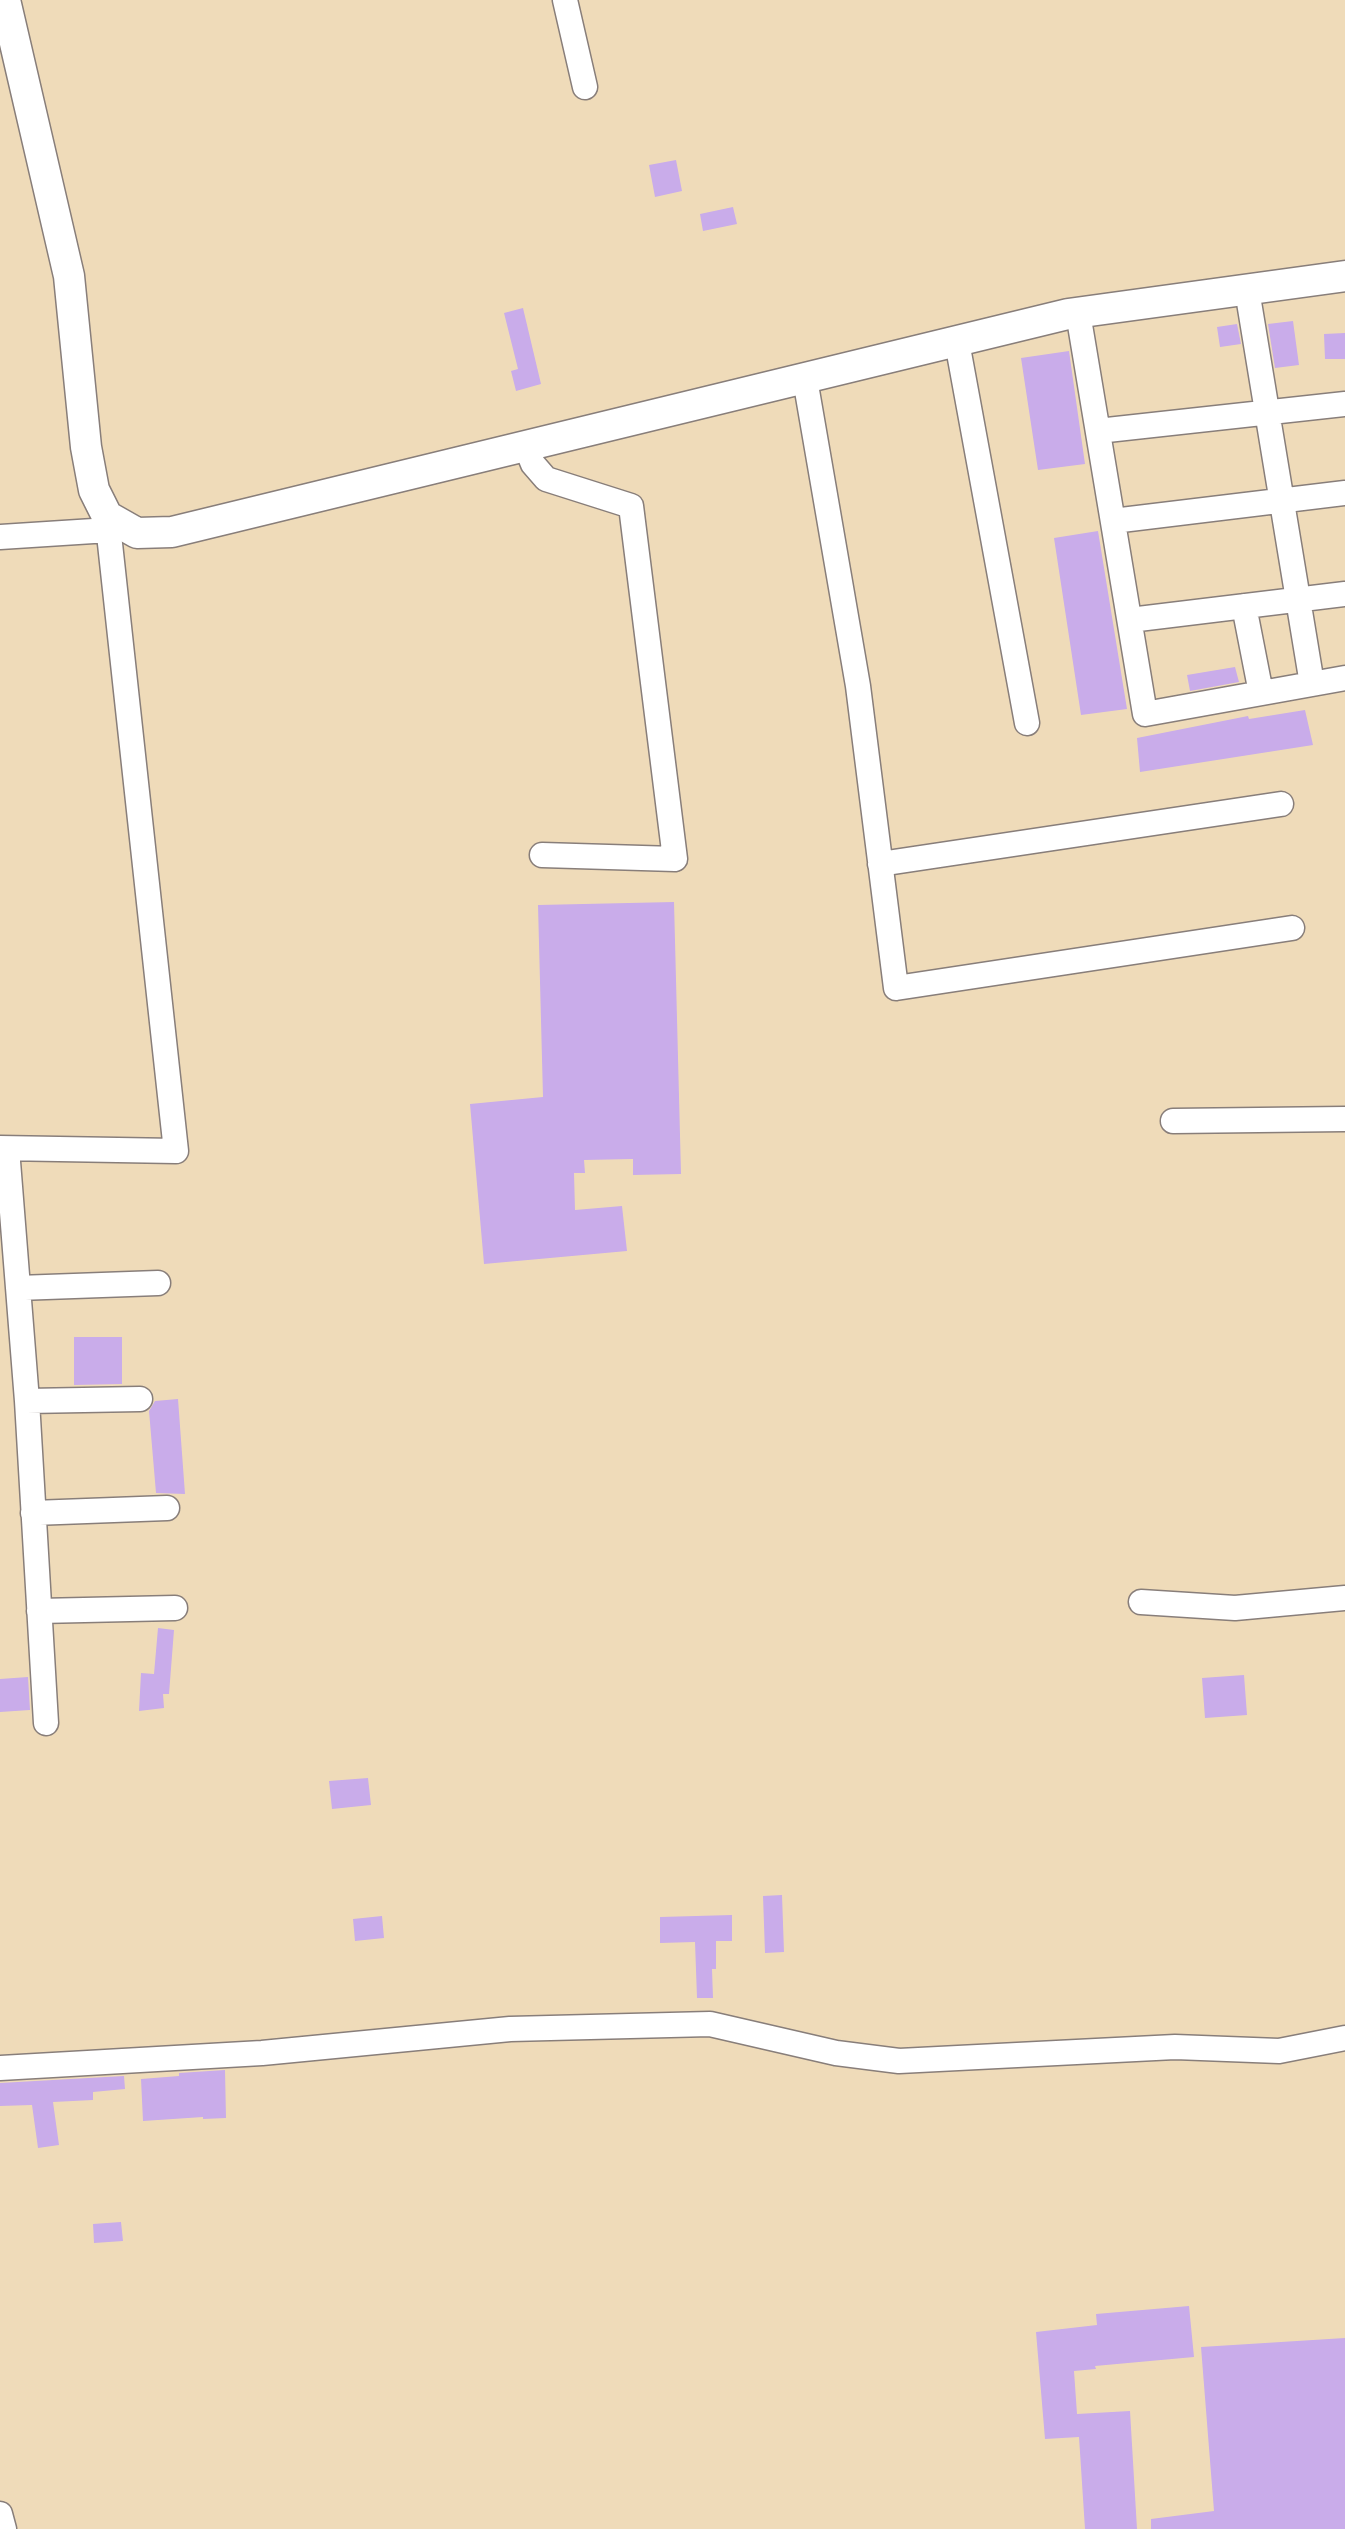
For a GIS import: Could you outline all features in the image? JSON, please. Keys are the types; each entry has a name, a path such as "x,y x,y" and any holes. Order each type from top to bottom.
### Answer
{"street":[{"path":"5,0 69,276 86,447 94,490 108,523 176,1151 3,1148 27,1401 46,1723"},
{"path":"565,0 585,87"},
{"path":"0,537 108,523 137,533 172,532 1078,313 1345,276"},
{"path":"1247,290 1312,684"},
{"path":"1078,313 1145,714 1345,678"},
{"path":"957,342 1027,723"},
{"path":"805,379 858,686 896,988 1292,928"},
{"path":"1098,431 1345,404"},
{"path":"526,447 533,464 546,479 631,506 675,859 542,855"},
{"path":"1113,521 1345,493"},
{"path":"1130,620 1345,594"},
{"path":"1244,606 1261,693"},
{"path":"880,864 1281,804"},
{"path":"1173,1121 1345,1119"},
{"path":"18,1288 158,1283"},
{"path":"27,1401 140,1399"},
{"path":"33,1513 167,1508"},
{"path":"1141,1602 1235,1608 1345,1598"},
{"path":"39,1611 175,1608"},
{"path":"0,2068 262,2053 510,2029 710,2024 836,2053 899,2061 1175,2047 1279,2051 1345,2038"},
{"path":"0,2514 4,2529"}],"building":[{"path":"676,160 682,191 655,197 649,165"},
{"path":"733,207 737,224 703,231 700,214"},
{"path":"523,308 541,384 516,391 511,371 518,369 504,313"},
{"path":"1293,321 1299,365 1275,368 1268,324"},
{"path":"1237,324 1241,344 1220,347 1217,327"},
{"path":"1345,333 1345,359 1325,359 1324,334"},
{"path":"1069,351 1085,464 1038,470 1021,358"},
{"path":"1098,531 1127,709 1081,715 1054,538"},
{"path":"1235,667 1239,682 1190,691 1187,675"},
{"path":"1305,710 1313,745 1140,772 1137,738 1248,716 1249,719"},
{"path":"674,902 681,1174 633,1175 633,1159 584,1160 585,1173 574,1173 575,1210 622,1206 627,1251 484,1264 470,1104 543,1097 538,905"},
{"path":"74,1337 122,1337 122,1384 74,1385"},
{"path":"178,1399 185,1494 156,1493 149,1411 155,1401"},
{"path":"158,1628 174,1630 169,1694 163,1694 164,1708 139,1711 141,1673 154,1674"},
{"path":"1244,1675 1247,1715 1205,1718 1202,1678"},
{"path":"28,1677 30,1710 0,1712 0,1679"},
{"path":"368,1778 371,1805 332,1809 329,1781"},
{"path":"782,1895 784,1952 765,1953 763,1896"},
{"path":"732,1915 732,1941 716,1941 716,1969 712,1969 713,1998 697,1998 695,1942 660,1943 660,1917"},
{"path":"382,1916 384,1938 355,1941 353,1919"},
{"path":"225,2070 226,2118 143,2121 141,2079"},
{"path":"124,2076 125,2089 93,2092 93,2100 53,2102 59,2145 38,2148 32,2105 0,2106 0,2083"},
{"path":"121,2222 123,2241 94,2243 93,2224"},
{"path":"1189,2306 1194,2357 1095,2366 1096,2369 1074,2371 1077,2414 1130,2411 1137,2529 1085,2529 1079,2437 1045,2439 1036,2332 1097,2325 1096,2314"},
{"path":"1345,2338 1345,2529 1151,2529 1151,2519 1214,2511 1201,2347"}]}
